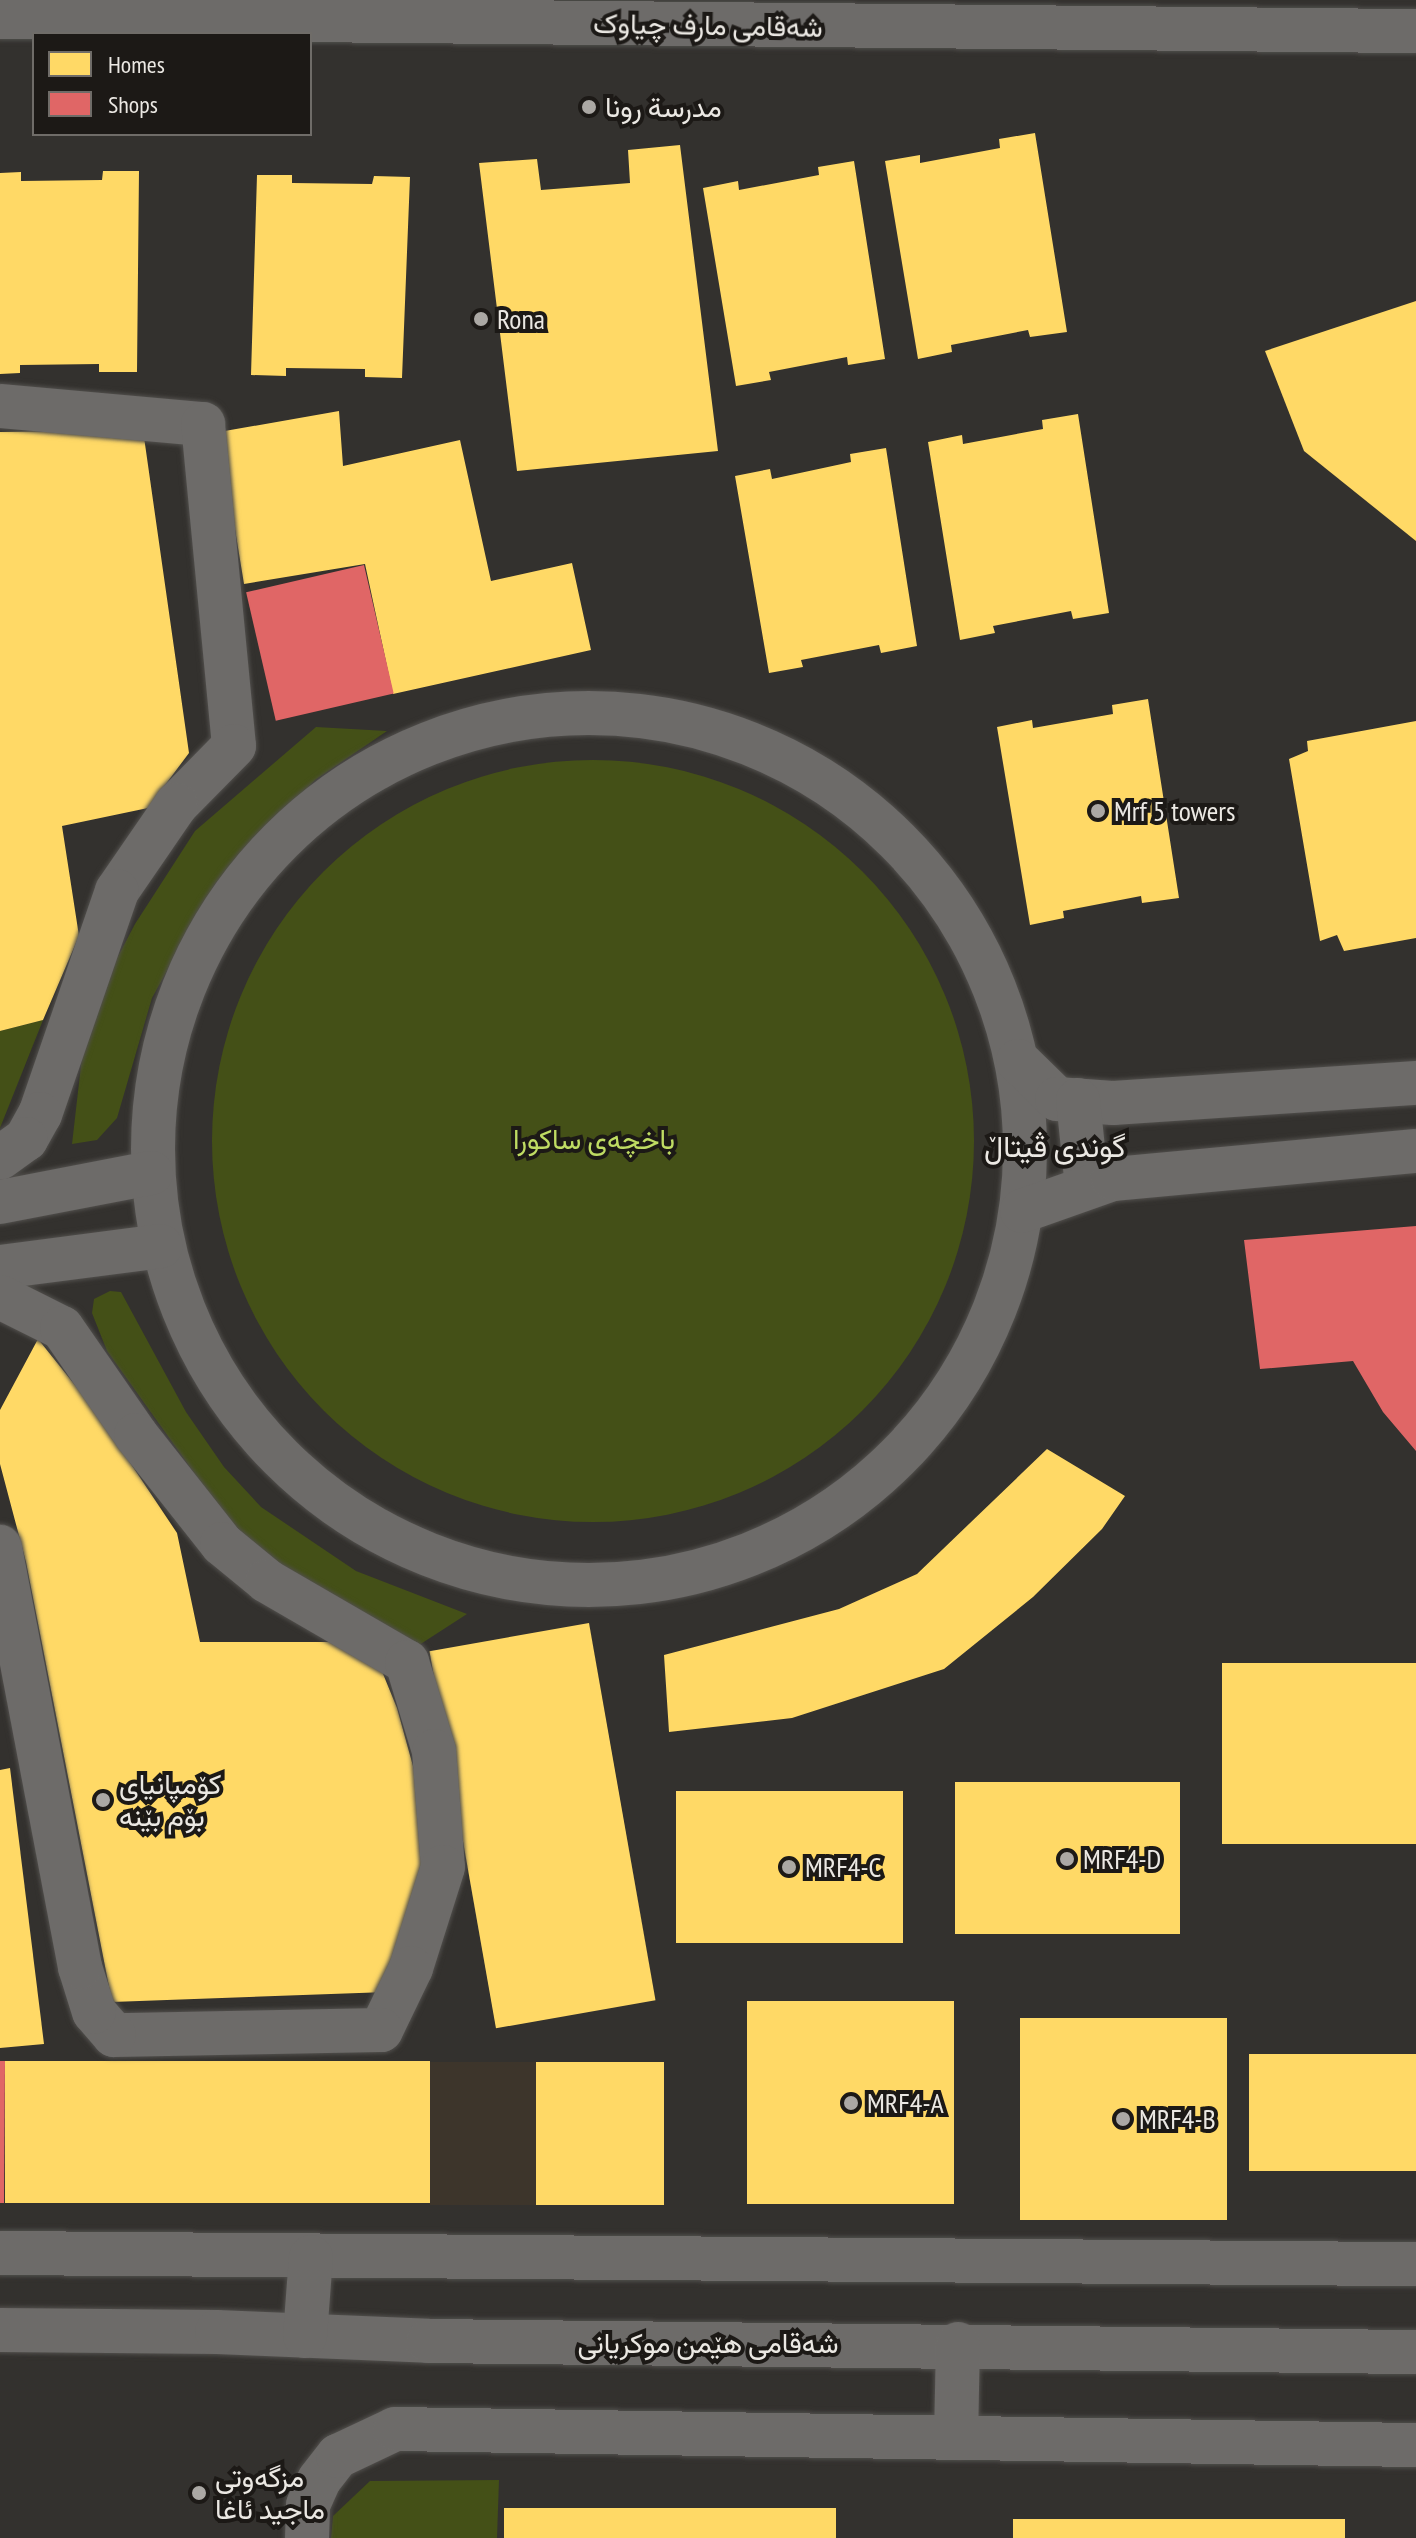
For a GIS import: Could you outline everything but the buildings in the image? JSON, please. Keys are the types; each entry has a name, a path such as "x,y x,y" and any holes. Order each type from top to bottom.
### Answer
{"street":[{"name":"شەقامی مارف چیاوک","path":"0,17 762,13 1416,31"},
{"path":"0,406 95,410 203,424 234,746 176,805 117,891 40,1114 26,1139 0,1158"},
{"path":"627,714 719,731 804,768 843,795 881,823 943,891 990,972 1018,1061 1027,1136 1022,1211 985,1331 938,1412 860,1491 766,1547 660,1580 550,1584 429,1554 344,1512 261,1440 199,1350 161,1246 151,1173 156,1080 181,990 224,907 284,836 358,778 443,737 533,716 627,714"},
{"path":"1018,1061 1057,1099 1113,1103 1416,1083"},
{"path":"1078,1100 1087,1187"},
{"path":"1022,1211 1113,1179 1416,1151"},
{"path":"0,1202 151,1173"},
{"path":"0,1267 161,1246"},
{"path":"0,1297 62,1328 136,1435 222,1544 267,1581 407,1662 434,1751 443,1867 411,1968 381,2030 114,2035 94,2012 80,1967 0,1547"},
{"path":"0,2253 1416,2264"},
{"path":"305,2336 311,2257"},
{"name":"شەقامی هێمن موکریانی","path":"0,2330 1416,2352"},
{"path":"956,2438 958,2344"},
{"path":"307,2538 308,2505 329,2468 365,2440 395,2429 1416,2445"}],"shaded area":[{"path":"430,2062 536,2062 536,2205 430,2205"}],"green space":[{"path":"316,727 387,731 315,780 215,884 152,998 117,1118 97,1140 72,1144 83,1048 115,962 135,924 195,831"},
{"name":"باخچەی ساکورا","path":"593,760 667,767 739,789 805,824 863,871 910,929 945,995 967,1067 974,1141 967,1215 945,1287 910,1353 863,1411 805,1458 739,1493 667,1515 593,1522 519,1515 447,1493 381,1458 323,1411 276,1353 241,1287 219,1215 212,1141 219,1067 241,995 276,929 323,871 381,824 447,789 519,767"},
{"path":"43,1020 0,1128 0,1031"},
{"path":"110,1291 121,1292 186,1412 224,1467 261,1507 356,1571 467,1614 416,1647 327,1600 235,1530 107,1351 92,1313 94,1299"},
{"path":"499,2480 497,2538 331,2538 333,2516 370,2481"}],"place":[{"name":"مدرسة رونا","path":"589,107"},
{"name":"Rona","path":"481,319"},
{"name":"Mrf 5 towers","path":"1098,811"},
{"name":"کۆمپانیای بۆم بێنە","path":"103,1800"},
{"name":"MRF4-D","path":"1067,1859"},
{"name":"MRF4-C","path":"789,1867"},
{"name":"MRF4-A","path":"851,2103"},
{"name":"MRF4-B","path":"1123,2119"},
{"name":"مزگەوتی ماجید ئاغا","path":"199,2493"}],"district":[{"name":"گوندی ڤیتاڵ","path":"1055,1146"}]}
